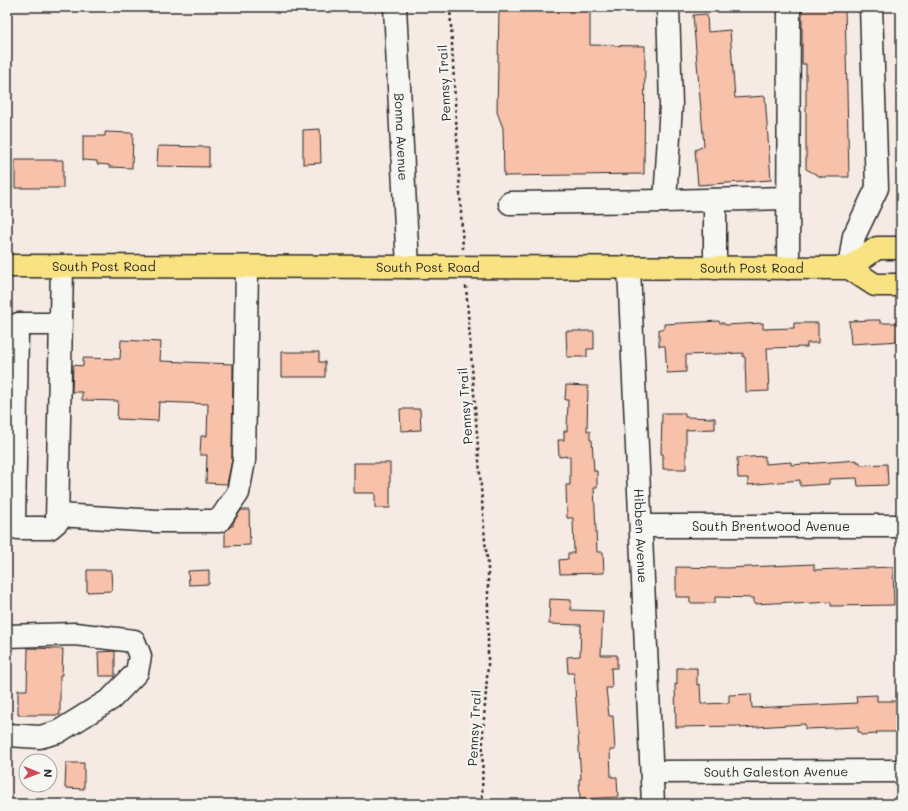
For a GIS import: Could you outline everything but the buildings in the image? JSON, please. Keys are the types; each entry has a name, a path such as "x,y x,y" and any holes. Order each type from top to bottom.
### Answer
{"main road":[{"path":"901,248 878,248 849,268 875,285 901,285"},
{"name":"South Post Road","path":"7,266 849,268"}],"street":[{"name":"Bonna Avenue","path":"395,7 408,267"},
{"path":"665,201 671,105 668,7"},
{"path":"788,268 787,198 789,7"},
{"path":"849,268 854,236 877,188 871,7"},
{"path":"510,203 787,198"},
{"path":"715,200 715,268"},
{"path":"60,324 18,324 14,524 18,528 50,528 57,522 62,266"},
{"path":"58,515 156,521 219,521 238,493 244,461 247,267"},
{"name":"Hibben Avenue","path":"629,268 654,804"},
{"name":"South Brentwood Avenue","path":"641,526 901,526"},
{"path":"7,636 76,634 134,641 140,656 137,672 125,686 111,699 72,724 58,732 40,738 7,735"},
{"name":"South Galeston Avenue","path":"652,772 901,771"}],"path":[{"name":"Pennsy Trail","path":"450,7 464,268 488,567 488,665 483,731 482,804"}]}
